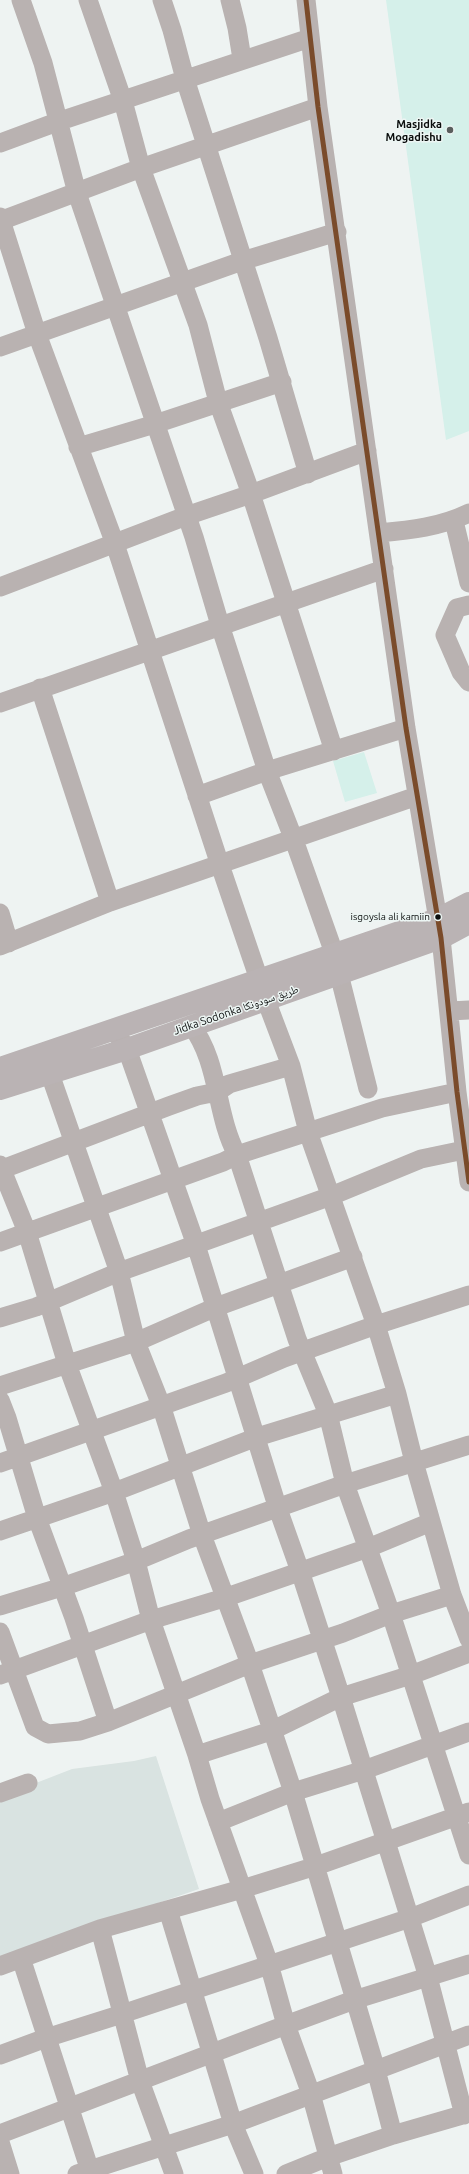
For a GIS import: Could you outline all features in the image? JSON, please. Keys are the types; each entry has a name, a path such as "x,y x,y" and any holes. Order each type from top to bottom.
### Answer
{"main road":[{"name":"Jidka Sodonka طريق سودونكا","path":"0,1068 114,1030 263,990 339,974 439,929 469,904"},
{"name":"Jidka Sodonka طريق سودونكا","path":"0,1089 127,1049 191,1025 334,953 469,923"}],"street":[{"path":"21,0 43,63 57,122 77,193 194,537 220,625 267,771 294,840 334,953"},
{"path":"88,0 123,101 141,168 198,325 218,402 251,494 334,751"},
{"path":"162,0 172,30 184,79 282,382 308,474"},
{"path":"230,0 242,59"},
{"path":"306,0 318,107 337,232 406,728 439,929 450,1011 457,1092 465,1115 464,1150 469,1182"},
{"path":"0,143 242,59 310,38"},
{"path":"318,107 205,145 0,220 37,334 115,544 220,865 291,1066 308,1132 354,1257 376,1325 397,1394 414,1462 452,1595 469,1639"},
{"path":"0,347 242,261 337,232"},
{"path":"78,447 155,424 282,382"},
{"path":"1,582 115,544 186,516 308,474 367,450"},
{"path":"379,533 432,527 461,517 469,584"},
{"path":"0,703 384,569"},
{"path":"469,605 457,608 445,635 461,672 469,682"},
{"path":"40,688 110,902"},
{"path":"197,796 267,771 406,728"},
{"path":"0,913 5,945 110,902 294,840 417,796"},
{"path":"339,974 368,1089"},
{"path":"450,1011 469,1010"},
{"path":"191,1025 204,1045 214,1076 231,1144 237,1155 279,1286 328,1414 345,1484 391,1614 434,1744 462,1814 469,1855"},
{"path":"114,1030 127,1049 196,1245 257,1437 278,1509 300,1571 387,1842 428,1977 444,2044 466,2114 393,2135 331,2165 286,2174"},
{"path":"291,1066 229,1084 217,1092 197,1096 0,1168 27,1232 67,1364 114,1492 136,1561 152,1620 218,1822 269,1964 286,2025 311,2094 331,2165"},
{"path":"50,1074 119,1272 136,1342 161,1405 202,1535 224,1598 250,1664 271,1731 293,1792 376,2070 393,2135"},
{"path":"0,1242 174,1180 223,1162 237,1155 382,1108 457,1092"},
{"path":"0,1318 36,1307 119,1272 331,1196 421,1159 464,1150"},
{"path":"0,1386 136,1342 216,1307 279,1286 354,1257"},
{"path":"0,1463 238,1378 284,1358 376,1325 469,1295"},
{"path":"0,1531 114,1492 257,1437 397,1394"},
{"path":"0,1400 37,1518 108,1722"},
{"path":"0,1606 62,1587 136,1561 202,1535 345,1484 469,1445"},
{"path":"7,1673 152,1620 224,1598 368,1548 431,1522"},
{"path":"0,1632 7,1673 35,1727 48,1734 68,1733 108,1722 250,1664 343,1633 391,1614 452,1595"},
{"path":"197,1755 271,1731 341,1697 411,1675 469,1653"},
{"path":"218,1822 293,1792 364,1770 469,1732"},
{"path":"0,1793 28,1783"},
{"path":"0,1966 100,1929 242,1889 316,1866 387,1842 462,1814"},
{"path":"0,2055 46,2038 193,1991 269,1964 410,1918 469,1895"},
{"path":"168,1910 233,2124 254,2174"},
{"path":"100,1929 140,2081 174,2174"},
{"path":"21,1958 46,2038 70,2107 86,2173 163,2145 233,2124 469,2035"},
{"path":"0,2134 354,2000 469,1964"},
{"path":"0,2142 10,2174"}],"shaded area":[{"path":"156,1756 199,1889 0,1957 0,1797 72,1769 134,1761"}],"green space":[{"path":"386,0 469,0 469,431 446,440"},
{"path":"364,752 377,793 345,802 333,761"}],"transit line":[{"path":"306,0 318,107 406,728 441,938 457,1092 469,1182"}],"place":[{"name":"Masjidka Mogadishu","path":"450,130"},
{"name":"isgoysla ali kamiin","path":"438,917"}]}
